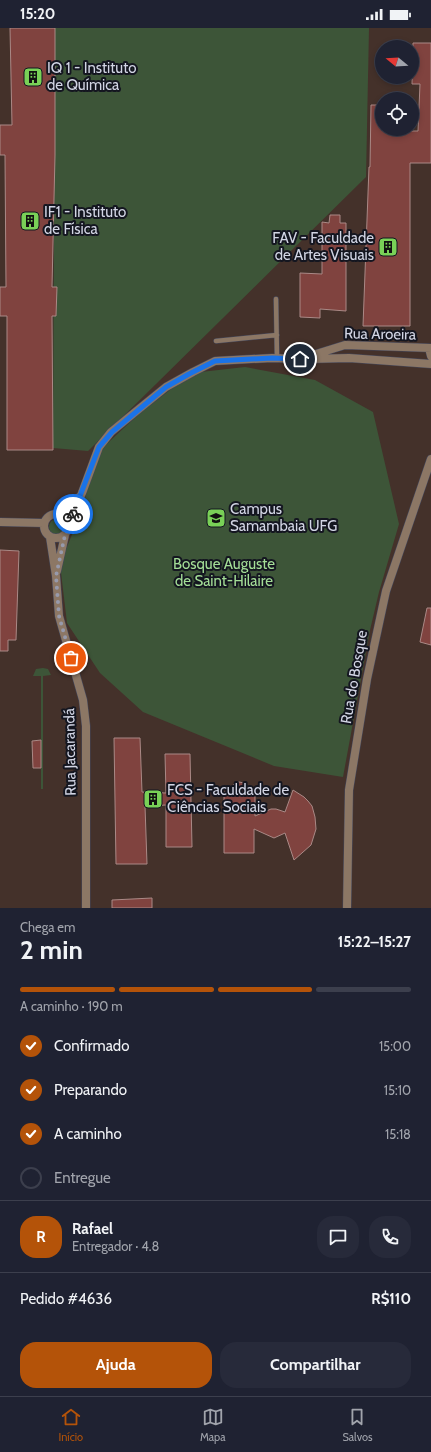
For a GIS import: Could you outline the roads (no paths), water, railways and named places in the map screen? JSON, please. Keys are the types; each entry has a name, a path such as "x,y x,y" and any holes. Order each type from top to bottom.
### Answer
{"street":[{"name":"Rua Aroeira","path":"68,525 99,447 112,432 166,387 215,361 277,358 300,359 345,345 430,351"},
{"path":"300,359 349,358 431,364"},
{"name":"Rua do Bosque","path":"347,908 349,790 367,679 386,591 431,459"},
{"name":"Rua Aroeira","path":"61,515 82,493"},
{"path":"53,514 64,517 68,525 56,576 50,537 45,531 44,523 46,519 53,514"},
{"path":"0,522 44,523"},
{"path":"50,537 58,539 65,535"},
{"name":"Rua Jacarandá","path":"56,576 59,616 83,700 86,726 86,908"}],"lane":[{"path":"276,299 277,358"},
{"path":"216,341 277,335"}],"place":[{"name":"IQ 1 - Instituto de Química","path":"33,77"},
{"name":"IF1 - Instituto de Física","path":"30,221"},
{"name":"FAV - Faculdade de Artes Visuais","path":"388,247"},
{"name":"Campus Samambaia UFG","path":"216,518"},
{"name":"FCS - Faculdade de Ciências Sociais","path":"153,799"}],"park label":[{"name":"Bosque Auguste de Saint-Hilaire","path":"224,572"}]}
